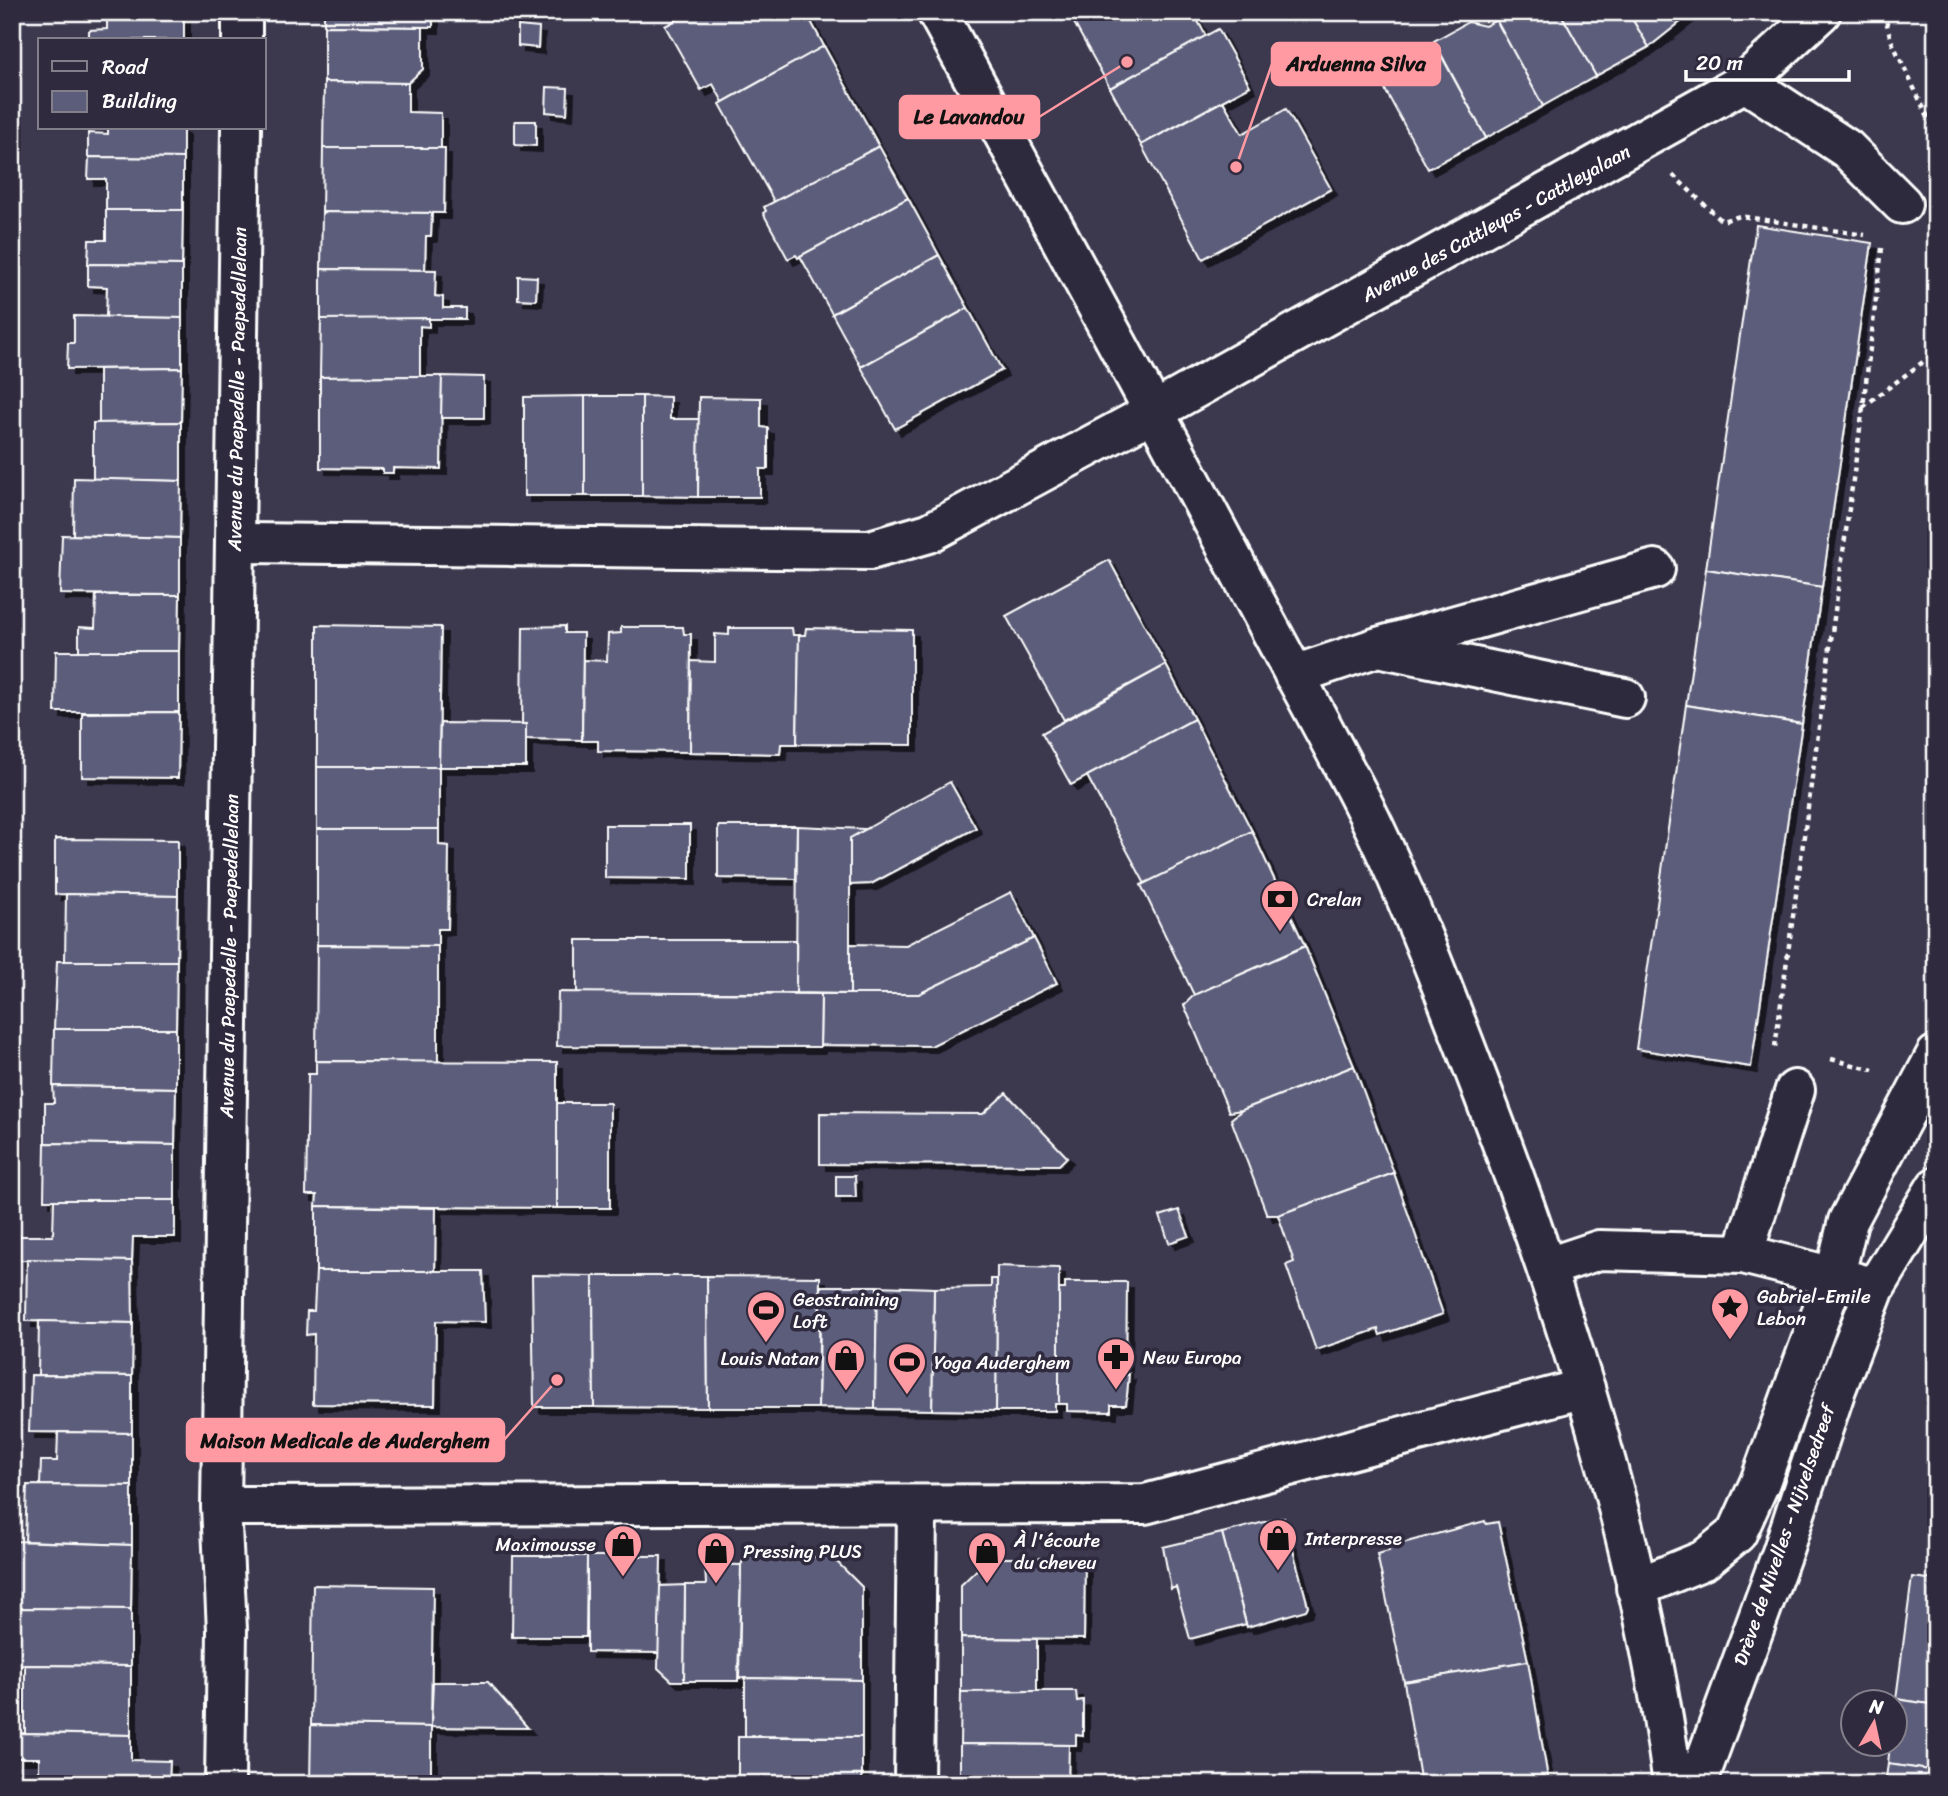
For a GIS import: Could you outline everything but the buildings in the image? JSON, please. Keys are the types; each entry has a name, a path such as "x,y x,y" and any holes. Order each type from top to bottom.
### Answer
{"street":[{"path":"242,12 242,38"},
{"path":"937,12 1155,411 1361,801 1427,946 1548,1266 1585,1388 1636,1588 1664,1715 1673,1784"},
{"name":"Avenue des Cattleyas - Cattleyalaan","path":"235,543 870,550 929,533 1155,411 1745,82 1821,12"},
{"path":"1745,82 1847,149 1902,204"},
{"name":"Avenue du Paepedelle - Paepedellelaan","path":"225,1784 227,1630 221,1506 241,130"},
{"path":"1294,676 1378,647 1655,569"},
{"path":"1378,647 1625,698"},
{"name":"Drève de Nivelles - Nijvelsedreef","path":"1636,1588 1704,1560 1737,1533 1760,1482 1835,1275 1848,1221 1936,1055"},
{"path":"1742,1254 1795,1090"},
{"name":"Drève de Nivelles - Nijvelsedreef","path":"1697,1784 1783,1550 1836,1389 1875,1288 1936,1186"},
{"path":"1548,1266 1599,1250 1742,1254 1835,1275 1875,1288"},
{"path":"221,1506 917,1507 1145,1504 1585,1388"},
{"path":"914,1784 917,1507"}],"path":[{"path":"1884,12 1891,40 1936,134"},
{"path":"1670,172 1722,221 1740,216 1871,236"},
{"path":"1785,1049 1774,1046 1884,238"},
{"path":"1863,407 1936,352"},
{"path":"1819,1056 1884,1073"}],"place":[{"name":"Le Lavandou","path":"1127,62"},
{"name":"Arduenna Silva","path":"1236,167"},
{"name":"Crelan","path":"1280,933"},
{"name":"Gabriel-Emile Lebon","path":"1730,1341"},
{"name":"Geostraining Loft","path":"766,1344"},
{"name":"Maison Medicale de Auderghem","path":"557,1380"},
{"name":"New Europa","path":"1116,1391"},
{"name":"Louis Natan","path":"846,1392"},
{"name":"Yoga Auderghem","path":"907,1396"},
{"name":"Interpresse","path":"1278,1572"},
{"name":"Maximousse","path":"623,1578"},
{"name":"Pressing PLUS","path":"716,1585"},
{"name":"À l'écoute du cheveu","path":"987,1585"}]}
